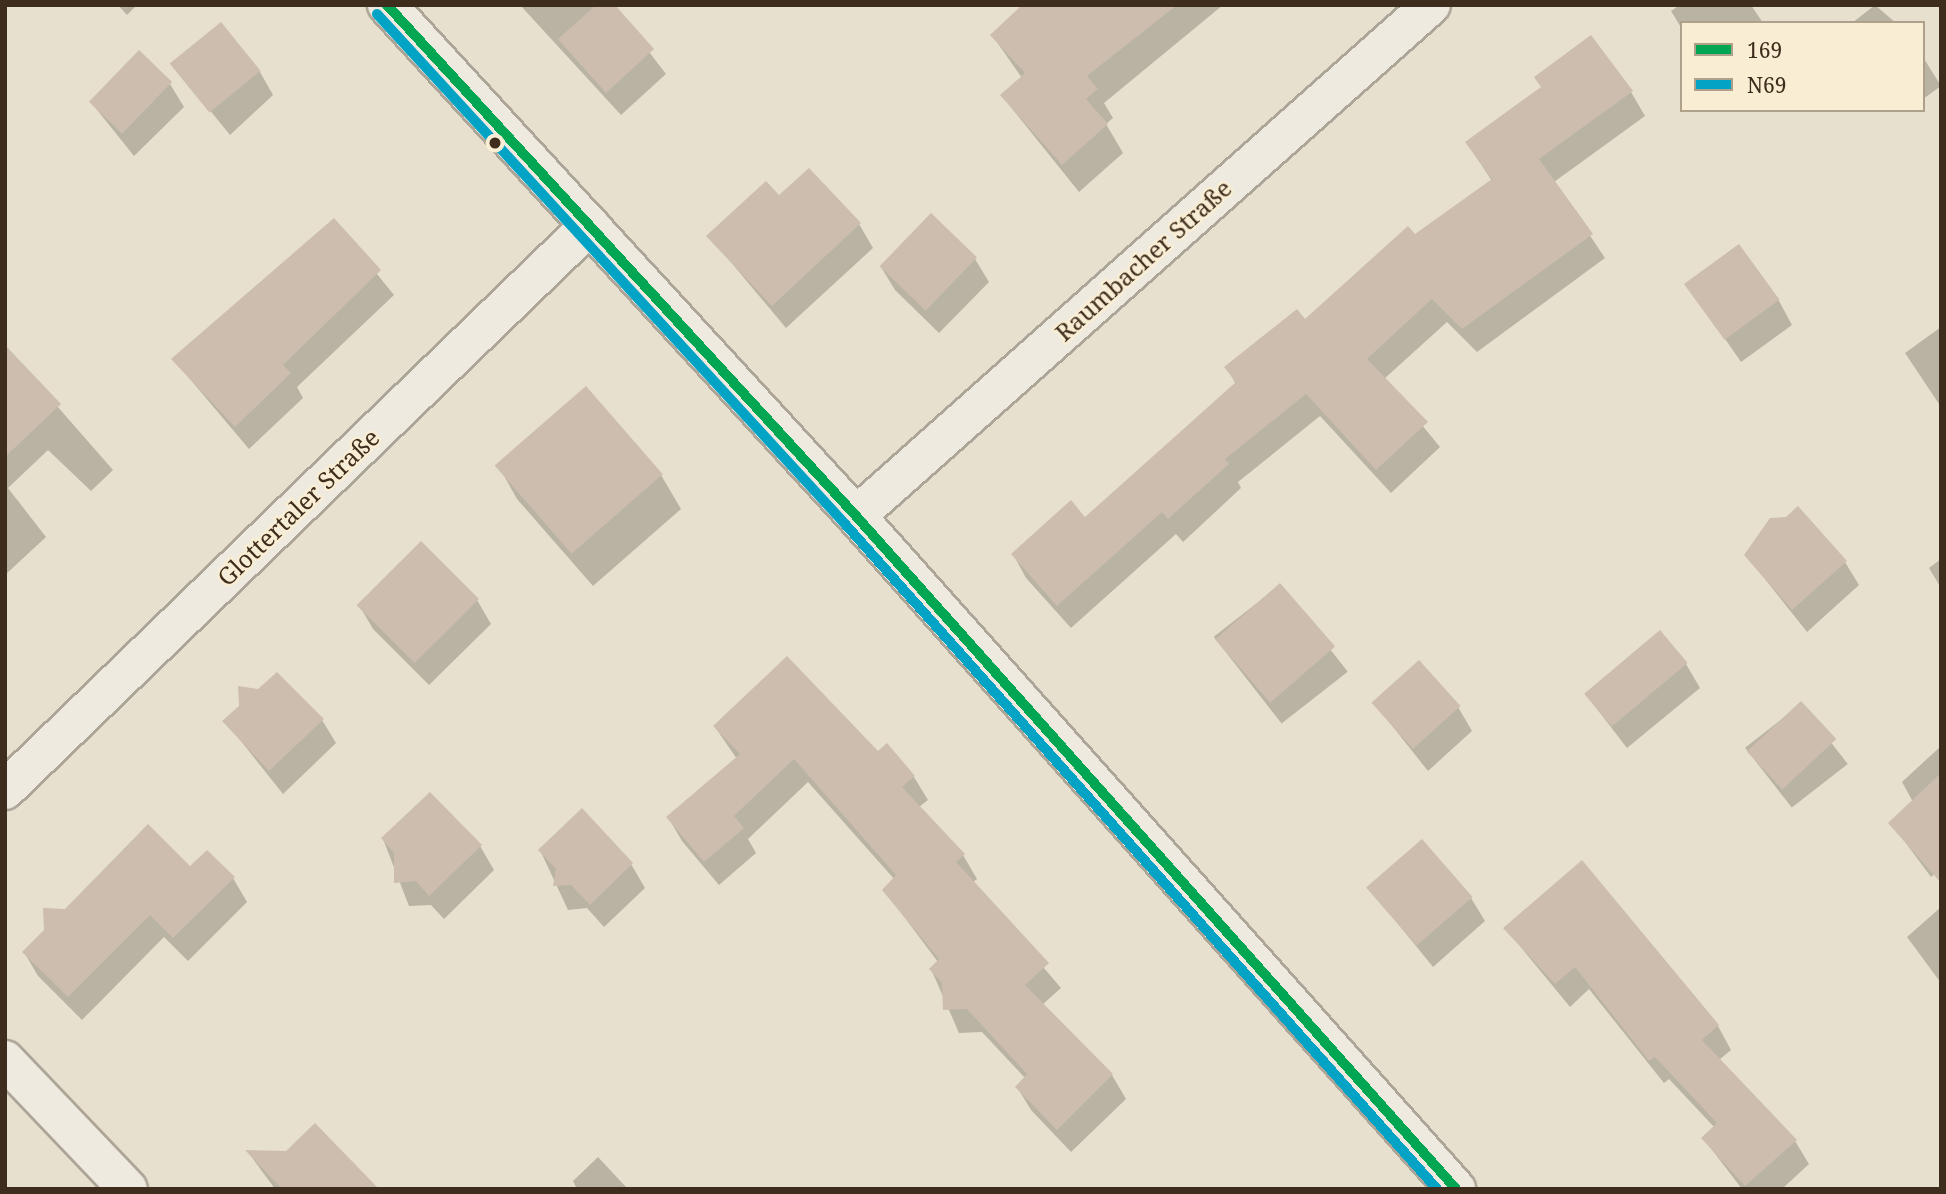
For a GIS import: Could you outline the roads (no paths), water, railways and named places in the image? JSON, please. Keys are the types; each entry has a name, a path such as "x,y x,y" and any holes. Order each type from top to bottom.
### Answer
{"street":[{"path":"387,5 856,516 1456,1189"},
{"name":"Raumbacher Straße","path":"856,516 1431,5"},
{"name":"Glottertaler Straße","path":"5,790 590,225"},
{"path":"5,1060 128,1189"}]}
